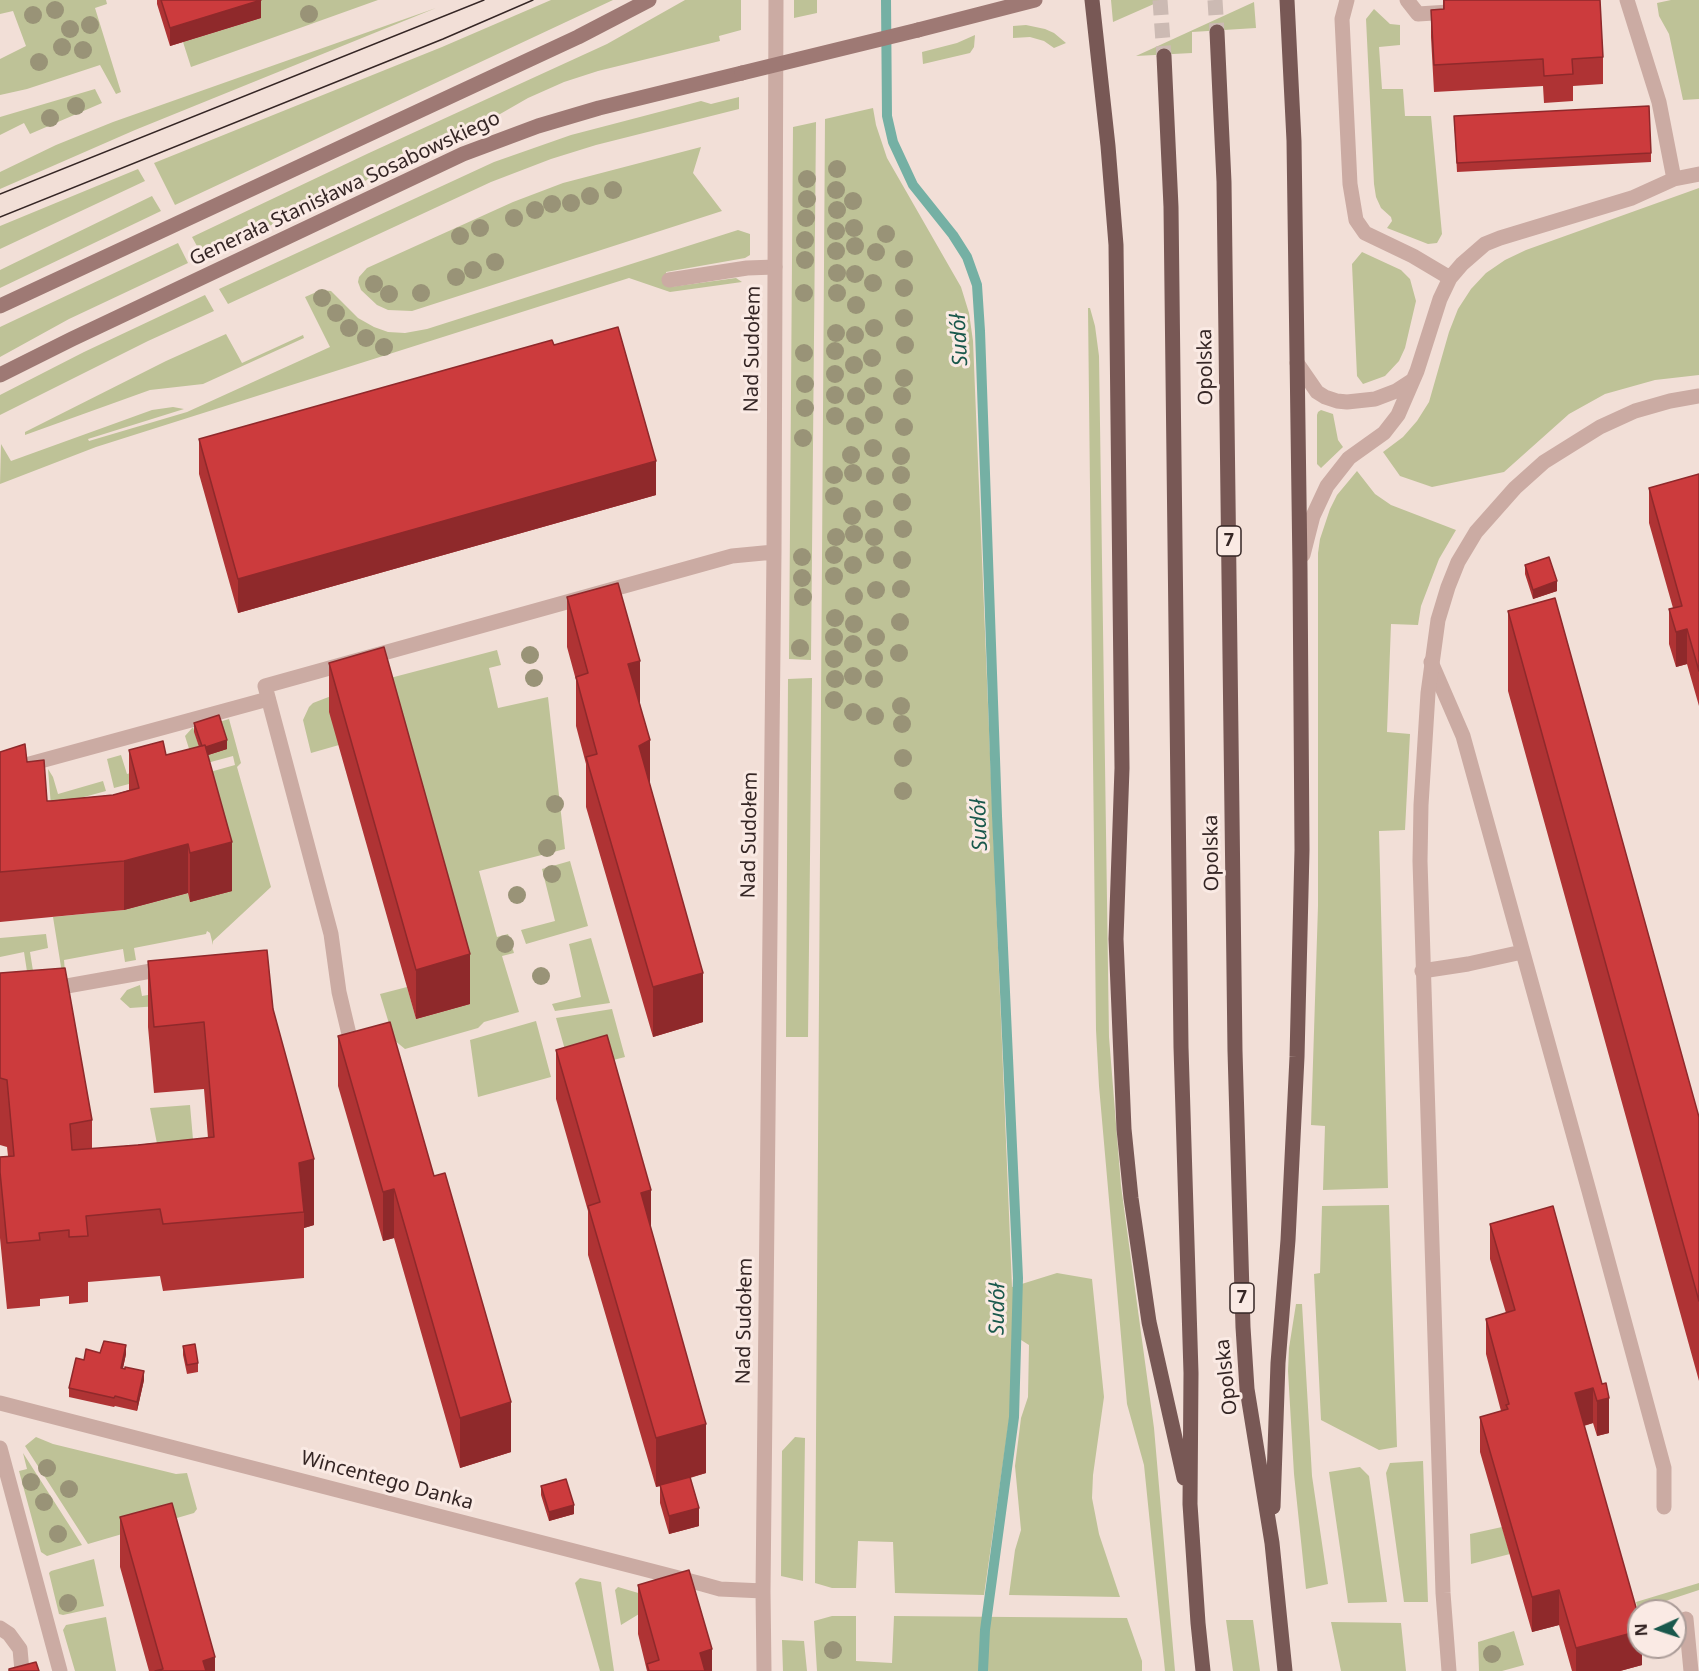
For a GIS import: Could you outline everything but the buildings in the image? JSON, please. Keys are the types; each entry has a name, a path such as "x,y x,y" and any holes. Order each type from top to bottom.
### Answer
{"main road":[{"name":"Generała Stanisława Sosabowskiego","path":"0,306 578,37 649,0"},
{"name":"Generała Stanisława Sosabowskiego","path":"0,375 463,154 548,123 599,108 1035,0"},
{"name":"Opolska","path":"1092,0 1116,244 1122,768 1116,939 1124,1129 1131,1198 1149,1322 1190,1504"},
{"path":"1272,1543 1279,1348 1288,1240 1302,850 1298,363 1294,141 1287,0"},
{"name":"Opolska","path":"1217,32 1224,205 1239,1242 1247,1389 1272,1543 1286,1671"},
{"name":"Opolska","path":"1164,56 1171,219 1181,1047 1191,1373 1190,1504 1203,1671"}],"street":[{"name":"Nad Sudołem","path":"764,1671 774,552 776,0"},
{"path":"1347,0 1342,19 1350,184 1356,220 1365,233 1413,256 1450,278"},
{"path":"1407,0 1418,14 1464,11"},
{"path":"1627,0 1659,102 1674,179"},
{"path":"1300,569 1310,525 1327,486 1349,458 1394,422 1413,380 1440,299 1450,278 1474,253 1485,244 1500,238 1632,198 1674,179 1699,174"},
{"path":"669,280 747,267 775,267"},
{"path":"1298,363 1317,392 1337,402 1375,399 1396,392 1413,380"},
{"path":"1449,1671 1443,1593 1420,861 1421,805 1431,662 1438,620 1458,561 1476,532 1515,488 1544,462 1600,427 1635,411 1699,396"},
{"path":"354,1051 339,992 332,934 265,686 732,556 774,552"},
{"path":"1431,662 1463,736 1664,1468 1664,1507"},
{"path":"0,771 268,699"},
{"path":"1422,971 1522,952"},
{"path":"40,991 183,965"},
{"name":"Wincentego Danka","path":"1,1407 720,1589 763,1592"},
{"path":"0,1448 60,1671"},
{"path":"0,1628 9,1634 20,1649 22,1671"},
{"path":"1687,1632 1690,1671"}],"green space":[{"path":"0,0 106,0 107,4 95,8 121,92 116,94 100,65 27,89 0,95 0,59 26,46 13,11 0,14"},
{"path":"256,0 378,0 191,67 183,42 261,18"},
{"path":"551,0 613,0 175,205 154,163 442,47"},
{"path":"685,0 741,0 741,30 719,36 720,41 598,71 564,82 528,98 467,133 203,257 192,237 607,44"},
{"path":"794,0 817,0 817,13 794,18"},
{"path":"1111,0 1163,0 1113,22"},
{"path":"1671,0 1699,0 1699,99 1683,100 1669,34 1659,16 1657,3"},
{"path":"1254,2 1256,28 1192,32 1192,53 1136,56"},
{"path":"436,8 135,130 0,189 0,172 56,145 113,122"},
{"path":"1374,9 1390,24 1400,25 1400,45 1379,47 1382,89 1403,89 1405,116 1431,116 1442,234 1437,243 1428,244 1387,228 1392,221 1391,217 1381,208 1376,197 1366,19"},
{"path":"1026,25 1054,33 1066,43 1054,48 1044,41 1030,37 1013,38 1013,26"},
{"path":"975,35 974,47 970,53 923,64 922,52 957,43"},
{"path":"95,89 102,103 30,134 24,123 0,135 0,117"},
{"path":"739,97 739,109 596,145 491,182 228,304 219,289 494,162 571,135 701,101 711,104"},
{"path":"873,108 887,158 961,287 969,313 973,341 1012,1287 1057,1273 1092,1279 1104,1397 1092,1498 1099,1534 1120,1597 1009,1595 1015,1550 1021,1530 1015,1466 1021,1418 1028,1397 1029,1345 1013,1335 1010,1414 984,1595 895,1593 893,1542 858,1541 856,1588 832,1588 815,1583 825,119"},
{"path":"816,122 811,660 789,659 793,127"},
{"path":"701,147 693,173 722,211 412,311 388,310 377,305 361,290 359,277 367,268 513,202 563,183"},
{"path":"138,169 145,181 0,249 0,226"},
{"path":"1699,188 1699,375 1655,380 1605,394 1569,414 1504,472 1432,487 1400,476 1383,452 1403,437 1429,402 1458,309 1471,289 1486,273 1526,250"},
{"path":"152,196 161,211 0,288 0,270"},
{"path":"738,230 750,234 750,255 745,258 666,272 670,287 736,278 742,282 670,292 629,278 96,447 0,484 1,444 11,461 152,410 173,407 184,409 88,439 89,441 187,412 330,347 305,297 321,290 331,291 358,318 374,327 388,332 405,333 427,329"},
{"path":"178,243 188,263 69,319 0,357 0,327"},
{"path":"1362,252 1401,270 1410,279 1416,301 1405,348 1399,361 1385,376 1363,384 1357,376 1352,264"},
{"path":"205,295 214,311 148,341 0,415 0,395 84,352"},
{"path":"1088,308 1090,308 1095,326 1099,356 1109,1037 1121,1186 1154,1428 1175,1671 1165,1671 1144,1465 1127,1404 1099,1086 1096,1030"},
{"path":"226,334 242,363 303,335 304,338 203,384 150,390 25,435 25,432 166,361"},
{"path":"1321,410 1333,414 1338,440 1343,447 1321,468 1317,464 1317,415"},
{"path":"1357,471 1375,494 1391,505 1456,530 1439,559 1421,606 1418,625 1391,624 1387,732 1410,734 1405,830 1379,831 1388,1188 1323,1190 1325,1126 1311,1125 1318,906 1318,553 1330,509 1337,495"},
{"path":"497,650 501,665 489,668 498,708 548,697 565,849 479,871 497,937 508,934 514,953 502,956 519,1012 484,1022 478,1028 405,1049 394,1040 380,994 407,987 416,1019 470,1004 330,712 339,745 311,753 303,720 313,703 352,688"},
{"path":"812,678 808,1037 786,1037 788,679"},
{"path":"229,719 241,763 237,767 271,887 213,941 213,945 210,933 207,931 206,934 134,948 136,960 125,962 123,949 64,960 65,972 62,973 53,917 124,910 188,893 160,786 235,765 233,756 114,788 107,759 121,755 127,774 191,755 185,736 193,727 202,757 219,722"},
{"path":"48,769 58,794 103,781 106,791 51,806"},
{"path":"570,861 588,926 526,944 521,930 555,921 542,869"},
{"path":"46,934 48,948 30,952 34,977 28,978 24,952 0,957 0,938"},
{"path":"591,938 610,1003 555,1011 552,1004 581,997 569,944"},
{"path":"252,977 258,999 130,1008 120,999 127,990 140,985 142,996"},
{"path":"612,1009 625,1057 571,1071 556,1018"},
{"path":"536,1021 551,1077 478,1097 470,1040"},
{"path":"190,1105 194,1151 160,1159 150,1108"},
{"path":"1389,1205 1397,1447 1379,1450 1321,1420 1314,1274 1320,1273 1322,1206"},
{"path":"1296,1304 1302,1304 1312,1476 1328,1584 1306,1589 1294,1474 1288,1371"},
{"path":"36,1437 53,1444 176,1474 187,1473 197,1509 194,1513 88,1544 25,1446"},
{"path":"795,1437 805,1438 803,1581 781,1576 782,1451"},
{"path":"23,1453 82,1545 47,1556 41,1552 19,1471 27,1469"},
{"path":"1423,1461 1428,1602 1404,1602 1386,1473 1390,1463"},
{"path":"1360,1467 1369,1476 1387,1602 1348,1603 1329,1472"},
{"path":"1502,1527 1510,1554 1471,1564 1470,1534"},
{"path":"94,1559 104,1606 59,1614 49,1573"},
{"path":"580,1578 601,1582 614,1671 600,1671 575,1583"},
{"path":"1699,1583 1699,1590 1672,1599 1646,1599"},
{"path":"618,1587 662,1600 621,1625 615,1590"},
{"path":"832,1616 856,1616 856,1661 892,1663 894,1616 1127,1618 1142,1661 1142,1671 817,1671 814,1621"},
{"path":"106,1617 116,1671 75,1671 63,1630 66,1625"},
{"path":"1226,1620 1253,1620 1260,1671 1233,1671"},
{"path":"1331,1622 1401,1623 1406,1671 1341,1671"},
{"path":"1514,1631 1524,1665 1502,1671 1479,1671 1478,1642"},
{"path":"782,1640 804,1641 807,1671 783,1671"}],"waterway":[{"name":"Sudół","path":"886,0 887,116 893,142 913,185 953,235 967,257 977,285 980,331 997,816 1018,1278 1014,1417 985,1630 983,1671"}],"tunnel":[{"path":"1160,0 1164,56"},
{"path":"1215,0 1217,32"}],"tram line":[{"path":"0,194 484,0"},
{"path":"0,217 443,39 533,0"}]}
